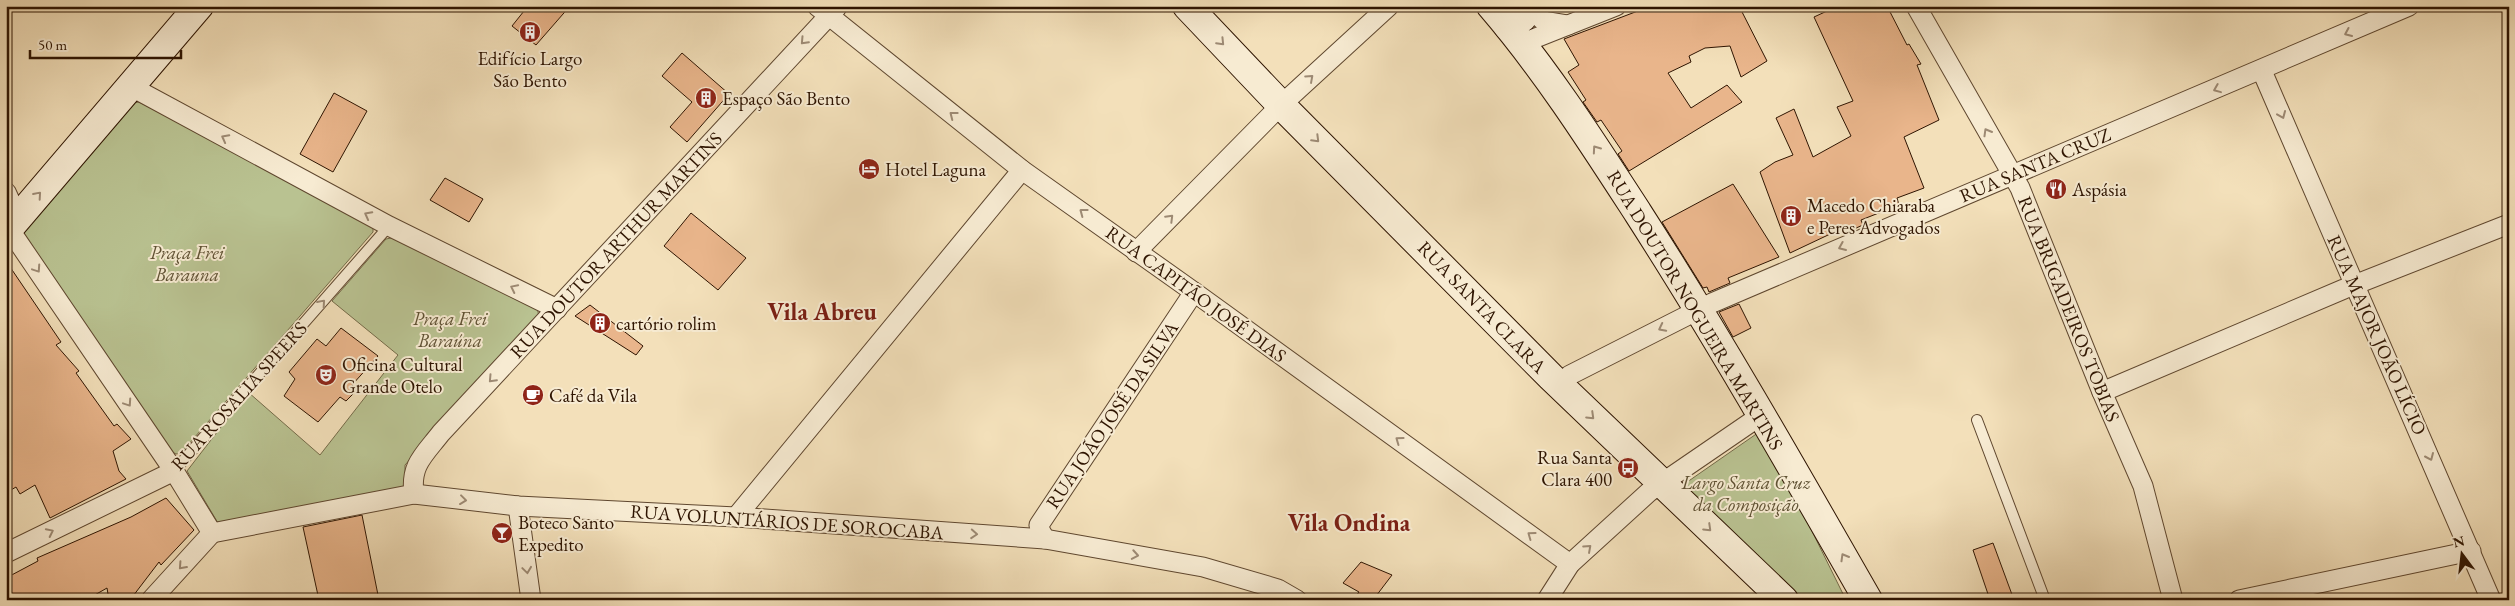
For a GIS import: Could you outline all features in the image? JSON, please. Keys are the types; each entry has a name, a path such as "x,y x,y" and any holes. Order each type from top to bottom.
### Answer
{"main road":[{"path":"10,228 199,6"},
{"name":"RUA SANTA CLARA","path":"1187,6 1281,105 1561,386 1784,600"},
{"name":"RUA DOUTOR NOGUEIRA MARTINS","path":"1514,18 1700,309 1762,420 1868,600"}],"street":[{"path":"1136,252 1281,105 1389,6"},
{"path":"1514,18 1568,25 1616,6"},
{"name":"RUA BRIGADEIROS TOBIAS","path":"1916,6 2020,188 2102,392 2143,486 2173,600"},
{"name":"RUA SANTA CRUZ","path":"1561,386 1562,382 1570,375 1700,309 2011,174 2262,71 2375,13 2409,6"},
{"name":"RUA CAPITÃO JOSÉ DIAS","path":"828,9 1022,170 1081,209 1136,252 1570,564"},
{"name":"RUA DOUTOR ARTHUR MARTINS","path":"414,494 412,481 416,466 441,433 557,309 828,9"},
{"path":"1514,18 1568,25"},
{"name":"RUA MAJOR JOÃO LÍCIO","path":"2262,71 2491,600"},
{"path":"139,78 137,84 141,92 389,226 557,309"},
{"path":"736,518 1022,170"},
{"path":"6,192 10,228 14,236 174,471 212,533 152,600"},
{"path":"2102,392 2355,285 2509,224"},
{"name":"RUA JOÃO JOSÉ DA SILVA","path":"1045,539 1039,524 1194,292"},
{"path":"1547,600 1570,564 1665,486 1670,486 1762,420"},
{"name":"RUA ROSALIA SPEERS","path":"6,553 174,471"},
{"name":"RUA VOLUNTÁRIOS DE SOROCABA","path":"212,533 414,494 518,506 736,518 1045,539 1203,567 1278,588 1297,600"},
{"path":"518,506 531,600"},
{"path":"2239,600 2471,551"}],"lane":[{"name":"RUA ROSALIA SPEERS","path":"174,471 389,226"},
{"path":"1977,420 2045,600"}],"green space":[{"name":"Praça Frei Barauna","path":"139,102 373,224 373,232 181,453 176,454 172,452 24,237 23,231 132,103"},
{"name":"Praça Frei Baraúna","path":"396,237 537,308 539,316 405,465 405,483 403,487 218,523 187,471 248,392 320,455 398,355 332,301 386,239"},
{"name":"Largo Santa Cruz da Composição","path":"1762,430 1846,600 1797,600 1680,487"}],"building":[{"path":"528,6 570,6 536,45 512,26"},
{"path":"1651,6 1739,6 1767,61 1741,77 1730,46 1705,48 1689,56 1691,62 1668,73 1691,108 1727,85 1742,102 1629,171 1618,154 1622,151 1601,120 1597,122 1583,102 1586,100 1568,72 1579,65 1564,39"},
{"path":"1838,6 1887,6 1907,45 1909,44 1921,64 1917,65 1939,120 1904,137 1924,188 1897,198 1899,205 1861,220 1863,225 1847,232 1845,227 1790,253 1760,172 1775,162 1793,155 1776,118 1794,109 1813,157 1851,136 1837,107 1853,101 1814,17"},
{"name":"Espaço São Bento","path":"682,53 729,94 687,142 670,127 692,102 662,76"},
{"path":"334,93 367,111 333,172 300,154"},
{"path":"445,178 483,199 469,222 430,200"},
{"path":"1733,184 1779,257 1728,278 1730,283 1709,292 1707,287 1703,288 1662,222"},
{"path":"691,213 746,258 718,290 664,246"},
{"path":"6,261 61,342 56,345 79,371 76,373 114,426 117,424 131,439 113,451 119,471 126,479 50,518 35,485 20,494 16,487 6,493"},
{"path":"1739,304 1751,328 1733,337 1719,312"},
{"name":"cartório rolim","path":"590,305 643,346 636,355 575,316"},
{"name":"Oficina Cultural Grande Otelo","path":"341,328 378,356 352,385 358,389 346,401 340,397 318,422 284,396 295,379 289,372 317,339 326,346"},
{"path":"166,498 194,530 161,565 159,562 130,600 109,600 107,588 86,600 6,600 6,578 38,561 37,558 131,517"},
{"path":"362,515 379,600 319,600 303,527"},
{"path":"1993,543 2014,600 1990,600 1973,550"},
{"path":"1361,562 1392,575 1373,600 1353,600 1359,592 1343,583"}],"place":[{"name":"Edifício Largo São Bento","path":"530,32"},
{"name":"Espaço São Bento","path":"706,98"},
{"name":"Hotel Laguna","path":"869,169"},
{"name":"Aspásia","path":"2056,189"},
{"name":"Macedo Chiaraba e Peres Advogados","path":"1791,216"},
{"name":"cartório rolim","path":"600,323"},
{"name":"Oficina Cultural Grande Otelo","path":"326,375"},
{"name":"Café da Vila","path":"533,395"},
{"name":"Rua Santa Clara 400","path":"1628,468"},
{"name":"Boteco Santo Expedito","path":"502,533"}],"district":[{"name":"Vila Abreu","path":"822,311"},
{"name":"Vila Ondina","path":"1349,522"}]}
